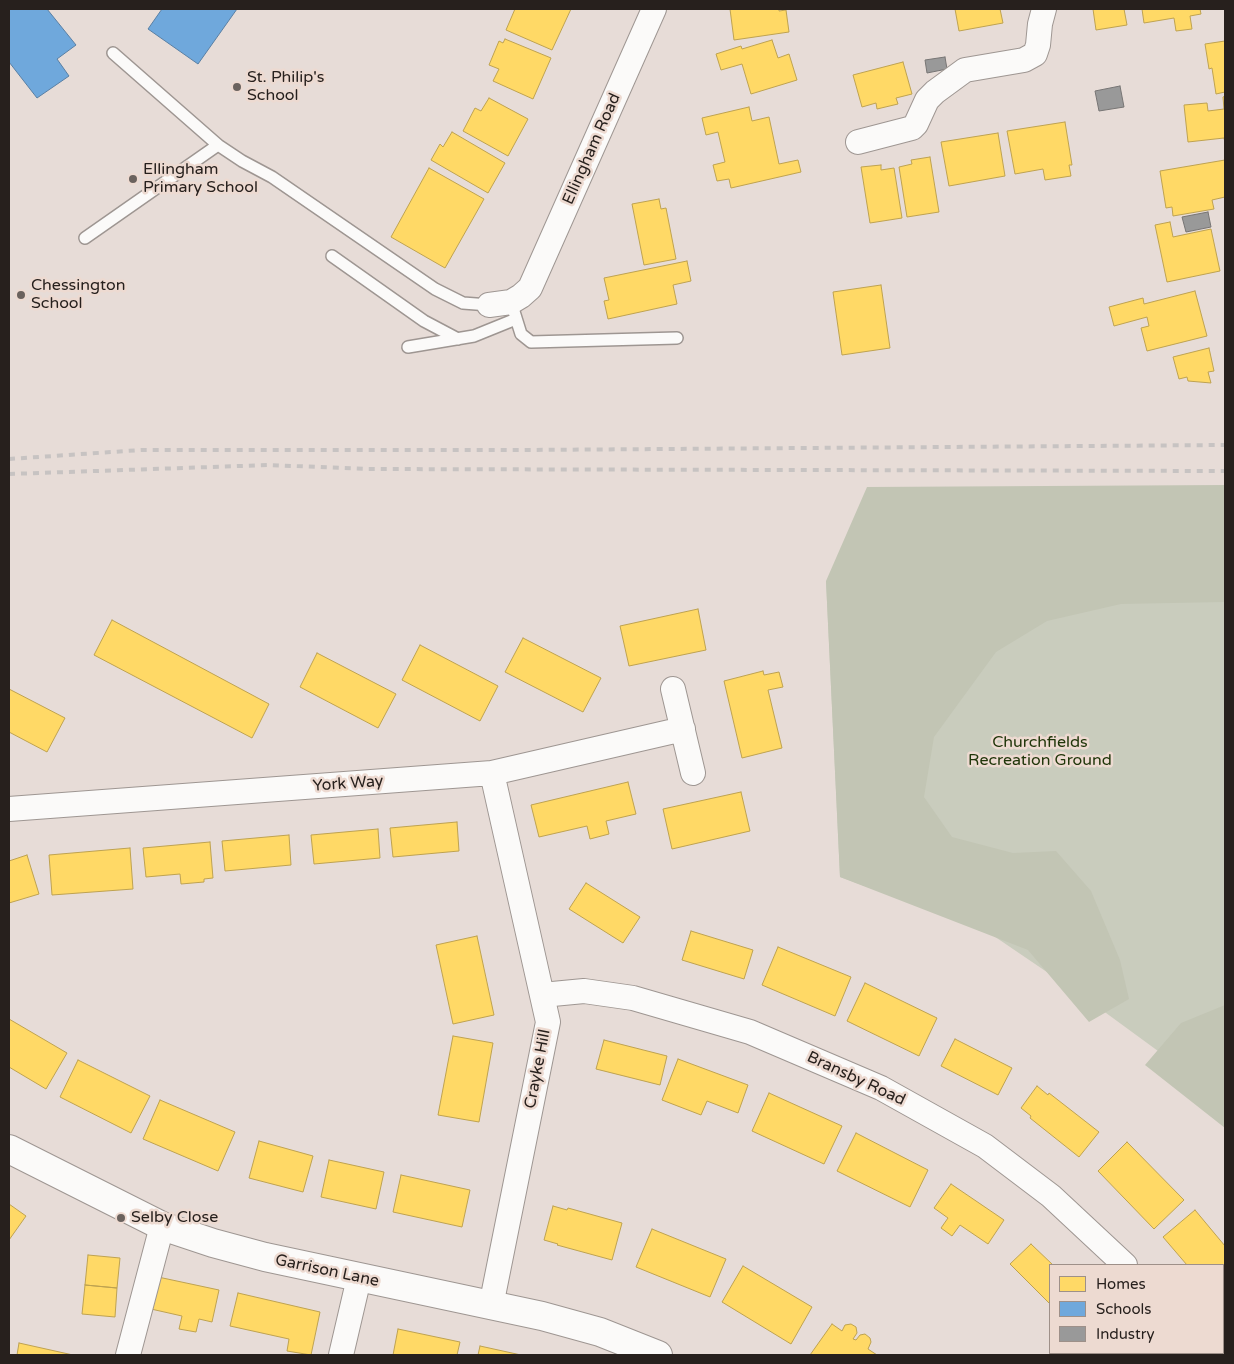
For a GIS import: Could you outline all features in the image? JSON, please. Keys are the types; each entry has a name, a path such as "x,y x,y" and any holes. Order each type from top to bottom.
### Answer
{"street":[{"name":"Ellingham Road","path":"505,309 530,288 654,9"},
{"path":"858,142 912,128 916,124 927,100 965,70 1024,60 1035,54 1044,9"},
{"path":"673,689 693,773"},
{"name":"York Way","path":"9,810 492,773 683,729"},
{"name":"Crayke Hill","path":"491,1306 548,1022 492,773"},
{"name":"Bransby Road","path":"542,995 584,991 633,998 750,1032 881,1088 985,1146 1051,1196 1125,1264"},
{"name":"Garrison Lane","path":"9,1149 162,1226 213,1243 265,1258 542,1316 600,1332 658,1355"},
{"path":"128,1355 162,1226"},
{"path":"342,1355 359,1278"}],"lane":[{"path":"113,53 218,145 242,161 272,177 435,289 463,303 505,309 521,334 531,342 677,338"},
{"path":"85,238 218,145"},
{"path":"332,256 424,320 458,339"},
{"path":"408,347 474,336 505,309"}],"green space":[{"path":"1225,485 1225,602 1121,604 1047,621 996,652 934,737 924,797 952,837 1013,853 1056,851 1091,891 1120,960 1129,999 1089,1022 1028,950 840,877 826,581 867,487"},
{"name":"Churchfields Recreation Ground","path":"1225,554 1225,1100 1091,1002 985,930 840,877 826,581"},
{"path":"1225,1005 1225,1128 1145,1065 1181,1023"}],"building: Homes":[{"path":"515,9 571,9 552,50 506,30"},
{"path":"730,9 786,10 789,32 734,40"},
{"path":"955,9 1000,9 1003,23 959,31"},
{"path":"1093,9 1124,9 1127,25 1096,30"},
{"path":"1142,9 1200,9 1201,14 1190,16 1192,29 1176,31 1174,18 1144,23"},
{"path":"505,39 551,58 533,99 493,81 499,69 489,65 499,41 503,43"},
{"path":"772,40 778,58 789,54 797,80 751,94 742,64 721,70 716,54 741,46 742,49"},
{"path":"1225,41 1225,92 1216,94 1212,68 1209,69 1205,44"},
{"path":"903,62 912,94 896,98 898,104 877,109 876,103 862,107 853,75"},
{"path":"1225,96 1225,143 1224,138 1188,142 1184,105 1207,103 1208,111 1224,109 1223,97"},
{"path":"489,98 528,119 508,156 463,131 475,108 481,111"},
{"path":"749,107 752,121 769,117 779,164 798,160 801,172 731,188 729,179 717,181 713,165 725,162 718,132 706,135 702,118"},
{"path":"1065,122 1072,165 1069,165 1071,176 1045,180 1043,169 1015,174 1007,131"},
{"path":"452,132 505,163 488,193 431,160 440,144 443,147"},
{"path":"998,133 1005,176 949,186 941,142"},
{"path":"930,157 939,212 907,217 899,167 912,164 911,160"},
{"path":"1225,160 1225,197 1212,200 1214,209 1173,216 1172,207 1166,208 1160,171"},
{"path":"881,165 881,170 894,168 902,218 870,223 861,167"},
{"path":"429,168 484,199 445,268 391,237"},
{"path":"659,199 661,209 666,208 676,259 644,265 632,204"},
{"path":"1170,222 1173,237 1211,229 1220,271 1167,282 1155,225"},
{"path":"687,261 691,281 673,285 677,304 608,319 604,301 609,300 604,278"},
{"path":"881,285 890,348 842,355 833,292"},
{"path":"1195,291 1207,336 1147,351 1141,328 1149,326 1147,317 1114,326 1109,307 1143,298 1144,304"},
{"path":"1209,348 1214,371 1208,372 1211,383 1188,381 1187,377 1179,379 1173,357"},
{"path":"698,609 706,650 629,666 620,626"},
{"path":"112,620 269,704 252,738 94,655"},
{"path":"523,638 601,678 583,712 505,672"},
{"path":"420,645 498,686 480,721 402,680"},
{"path":"317,653 396,694 378,728 300,687"},
{"path":"763,671 764,675 779,672 783,687 768,690 782,748 742,758 724,681"},
{"path":"9,689 65,718 47,752 9,732"},
{"path":"628,782 636,814 606,821 609,834 590,839 587,826 539,837 531,805"},
{"path":"741,792 750,831 672,849 663,809"},
{"path":"457,822 459,851 393,857 390,828"},
{"path":"378,829 380,858 314,864 311,835"},
{"path":"289,835 291,865 225,871 222,841"},
{"path":"210,842 213,878 204,879 204,882 181,884 180,874 146,877 143,848"},
{"path":"130,848 133,889 52,895 49,855"},
{"path":"27,855 39,894 9,903 9,861"},
{"path":"586,883 640,917 623,943 569,909"},
{"path":"691,931 753,950 744,979 682,960"},
{"path":"477,936 494,1015 453,1024 436,945"},
{"path":"778,947 851,977 835,1016 762,985"},
{"path":"865,983 937,1018 919,1056 847,1021"},
{"path":"9,1019 67,1053 46,1089 9,1067"},
{"path":"453,1036 493,1043 479,1122 438,1115"},
{"path":"955,1039 1012,1068 998,1095 941,1066"},
{"path":"604,1040 667,1056 660,1085 596,1069"},
{"path":"678,1059 748,1085 738,1113 707,1101 701,1115 662,1100"},
{"path":"78,1060 150,1096 131,1133 60,1097"},
{"path":"1037,1086 1048,1095 1049,1093 1099,1132 1079,1157 1030,1118 1031,1116 1021,1108"},
{"path":"769,1093 842,1126 824,1164 752,1131"},
{"path":"160,1100 235,1132 218,1171 143,1139"},
{"path":"856,1133 928,1170 910,1207 837,1171"},
{"path":"259,1141 313,1156 303,1192 249,1178"},
{"path":"1127,1142 1184,1200 1154,1229 1098,1171"},
{"path":"329,1160 384,1172 376,1209 321,1197"},
{"path":"401,1175 470,1190 462,1227 393,1212"},
{"path":"951,1184 1004,1220 988,1244 960,1225 952,1236 941,1228 948,1218 934,1208"},
{"path":"9,1204 26,1216 9,1240"},
{"path":"553,1206 567,1210 568,1208 622,1223 612,1260 544,1240"},
{"path":"1195,1210 1225,1246 1225,1289 1224,1264 1186,1264 1163,1237"},
{"path":"652,1229 726,1259 710,1297 636,1267"},
{"path":"1031,1244 1052,1264 1049,1264 1049,1303 1010,1264"},
{"path":"88,1255 120,1258 117,1288 85,1285"},
{"path":"743,1266 812,1307 791,1344 722,1302"},
{"path":"158,1277 219,1290 212,1322 199,1319 196,1332 179,1329 182,1316 151,1309"},
{"path":"85,1285 117,1288 115,1317 82,1314"},
{"path":"238,1293 320,1312 311,1355 287,1351 289,1339 230,1326"},
{"path":"832,1324 842,1331 845,1325 851,1324 856,1327 857,1333 853,1339 856,1340 860,1335 865,1334 870,1338 871,1342 868,1349 877,1355 810,1355"},
{"path":"398,1329 460,1342 457,1355 393,1355"},
{"path":"19,1343 73,1355 17,1355"},
{"path":"480,1346 521,1355 478,1355"},
{"path":"1081,1354 1135,1355 1082,1355"}],"building: Schools":[{"path":"9,9 47,9 76,45 57,59 69,76 37,98 9,62"},
{"path":"162,9 237,9 198,64 148,29"}],"building: Industry":[{"path":"945,57 947,69 927,73 925,60"},
{"path":"1120,86 1124,107 1099,111 1095,91"},
{"path":"1208,212 1211,227 1186,232 1182,217"}],"railway":[{"path":"9,459 141,450 524,450 1225,445"},
{"path":"9,474 269,465 368,469 1225,471"}],"place":[{"name":"St. Philip's School","path":"237,87"},
{"name":"Ellingham Primary School","path":"133,179"},
{"name":"Chessington School","path":"21,295"},
{"name":"Selby Close","path":"121,1218"}]}
